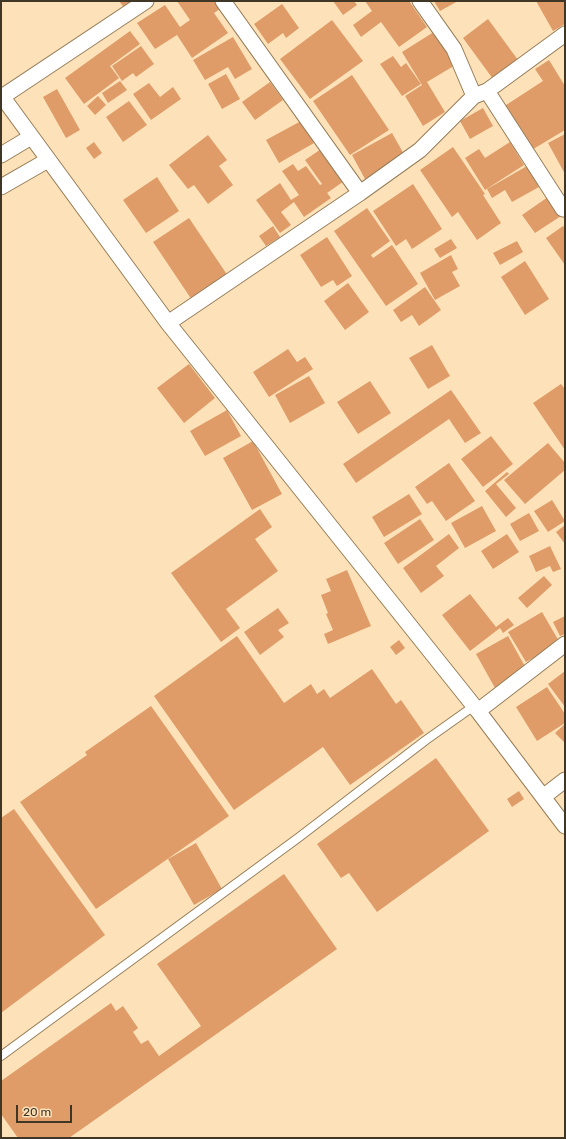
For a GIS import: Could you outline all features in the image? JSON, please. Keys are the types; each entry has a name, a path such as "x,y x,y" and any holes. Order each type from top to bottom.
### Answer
{"street":[{"path":"146,1 2,96 30,137 168,323 476,708 565,826"},
{"path":"223,1 360,193"},
{"path":"420,1 454,49 480,94 563,209"},
{"path":"168,323 360,193 420,150 480,94 565,34"},
{"path":"1,155 30,137"},
{"path":"1,187 48,160"},
{"path":"476,708 565,644"},
{"path":"543,797 565,780"}],"lane":[{"path":"1,1056 292,842 426,740 476,708"}],"building":[{"path":"119,1 136,1 125,9"},
{"path":"177,1 215,1 220,9 214,13 228,33 192,58 177,35 155,49 137,23 165,5 180,27 190,20"},
{"path":"333,1 354,1 357,5 343,15"},
{"path":"365,1 409,1 427,27 399,47 381,22 361,37 353,25 372,11"},
{"path":"434,1 458,1 440,11"},
{"path":"536,1 565,1 565,24 553,31"},
{"path":"282,4 299,28 286,38 283,33 268,44 254,24"},
{"path":"488,19 518,60 493,79 463,38"},
{"path":"332,20 363,61 310,99 280,59"},
{"path":"437,30 457,64 427,82 445,112 423,126 405,96 422,85 402,52"},
{"path":"130,31 140,44 110,66 119,78 84,104 65,78"},
{"path":"233,37 252,69 235,79 228,67 205,80 193,60"},
{"path":"141,46 154,64 136,77 133,73 122,81 112,66"},
{"path":"393,56 401,67 406,63 421,84 402,96 380,64"},
{"path":"549,60 565,86 565,130 530,151 503,107 543,81 535,69"},
{"path":"226,74 240,99 222,109 208,84"},
{"path":"352,75 389,130 350,155 313,101"},
{"path":"120,81 127,90 108,103 102,93"},
{"path":"270,82 283,100 255,120 242,102"},
{"path":"149,83 160,97 173,87 181,99 151,120 133,94"},
{"path":"57,89 80,130 66,138 43,97"},
{"path":"98,96 106,105 95,115 87,106"},
{"path":"129,101 147,125 123,142 106,117"},
{"path":"483,108 493,126 470,139 460,121"},
{"path":"301,121 314,143 279,163 266,140"},
{"path":"392,133 405,156 365,179 352,155"},
{"path":"565,134 565,174 548,143"},
{"path":"208,135 227,160 219,166 233,185 208,204 194,185 188,189 169,165"},
{"path":"94,142 102,153 94,159 86,148"},
{"path":"510,142 524,165 485,190 465,158 479,149 485,158"},
{"path":"324,147 347,179 327,193 331,198 304,217 294,202 281,212 291,225 280,233 256,200 280,183 291,200 299,195 282,171 293,164 298,171 306,166 320,185 322,184 305,160"},
{"path":"453,147 485,194 483,195 501,223 477,240 458,212 452,217 420,170"},
{"path":"527,166 539,187 512,202 505,190 492,198 487,189"},
{"path":"157,177 179,211 146,233 123,200"},
{"path":"413,184 442,229 412,249 406,239 396,246 373,211"},
{"path":"548,197 561,216 535,233 522,215"},
{"path":"367,208 390,241 371,255 373,258 392,245 418,284 386,306 334,231"},
{"path":"189,218 230,279 194,303 153,242"},
{"path":"273,226 280,237 266,246 259,236"},
{"path":"563,226 565,228 565,265 546,238"},
{"path":"327,237 352,276 337,286 333,280 321,287 300,255"},
{"path":"451,239 457,248 440,258 434,249"},
{"path":"517,241 523,252 500,265 493,253"},
{"path":"451,255 458,269 452,272 460,286 435,300 420,273"},
{"path":"525,261 549,299 525,315 501,277"},
{"path":"348,283 369,312 345,330 324,301"},
{"path":"425,287 441,310 419,326 412,315 401,322 393,310"},
{"path":"432,345 450,376 428,389 409,358"},
{"path":"288,349 297,362 305,357 313,369 269,397 253,372"},
{"path":"189,364 215,398 184,423 157,388"},
{"path":"309,376 325,403 290,423 275,395"},
{"path":"370,381 391,413 358,434 337,402"},
{"path":"561,384 565,389 565,450 533,403"},
{"path":"451,390 481,433 465,443 449,419 356,483 343,464"},
{"path":"227,410 241,436 205,456 190,431"},
{"path":"491,436 513,464 483,487 461,459"},
{"path":"253,441 282,494 252,510 223,458"},
{"path":"548,443 565,463 565,470 525,504 504,480"},
{"path":"449,463 475,501 446,521 432,501 427,504 415,487"},
{"path":"507,472 509,474 496,484 516,508 506,517 485,491"},
{"path":"409,494 422,514 384,537 372,517"},
{"path":"552,500 565,521 548,532 534,511"},
{"path":"482,506 496,531 465,548 451,523"},
{"path":"260,509 272,527 255,539 278,571 226,609 240,628 221,642 171,573"},
{"path":"529,513 539,531 520,541 510,524"},
{"path":"420,519 434,540 398,564 384,543"},
{"path":"565,525 565,544 556,532"},
{"path":"449,534 459,548 436,566 444,576 421,593 403,568"},
{"path":"507,534 519,552 493,569 481,551"},
{"path":"550,546 561,569 553,572 550,566 536,572 529,556"},
{"path":"347,570 371,626 328,644 324,634 333,630 326,614 328,613 321,595 331,591 326,579"},
{"path":"544,576 552,585 527,608 518,598"},
{"path":"470,594 496,627 508,618 514,625 503,633 500,628 470,651 442,615"},
{"path":"278,608 289,623 278,630 284,637 260,655 244,632"},
{"path":"542,612 560,643 526,662 508,632"},
{"path":"565,616 565,634 560,636 553,622"},
{"path":"237,636 284,703 311,684 317,694 324,689 330,698 372,669 396,704 401,700 424,733 350,785 323,747 234,810 154,696"},
{"path":"508,636 527,670 495,688 476,654"},
{"path":"399,640 405,648 396,655 390,647"},
{"path":"565,671 565,707 548,684"},
{"path":"547,687 565,714 565,723 537,741 516,707"},
{"path":"151,706 229,816 96,909 20,802 87,755 85,752"},
{"path":"565,724 565,743 555,733"},
{"path":"436,758 489,831 377,912 349,873 341,878 317,844"},
{"path":"519,791 524,799 512,807 507,799"},
{"path":"14,809 105,935 1,1013 1,818"},
{"path":"196,843 222,889 194,905 168,859"},
{"path":"284,874 337,949 69,1138 18,1138 1,1114 1,1081 111,1003 116,1011 123,1006 138,1028 133,1032 141,1044 148,1040 159,1056 201,1026 157,964"}]}
